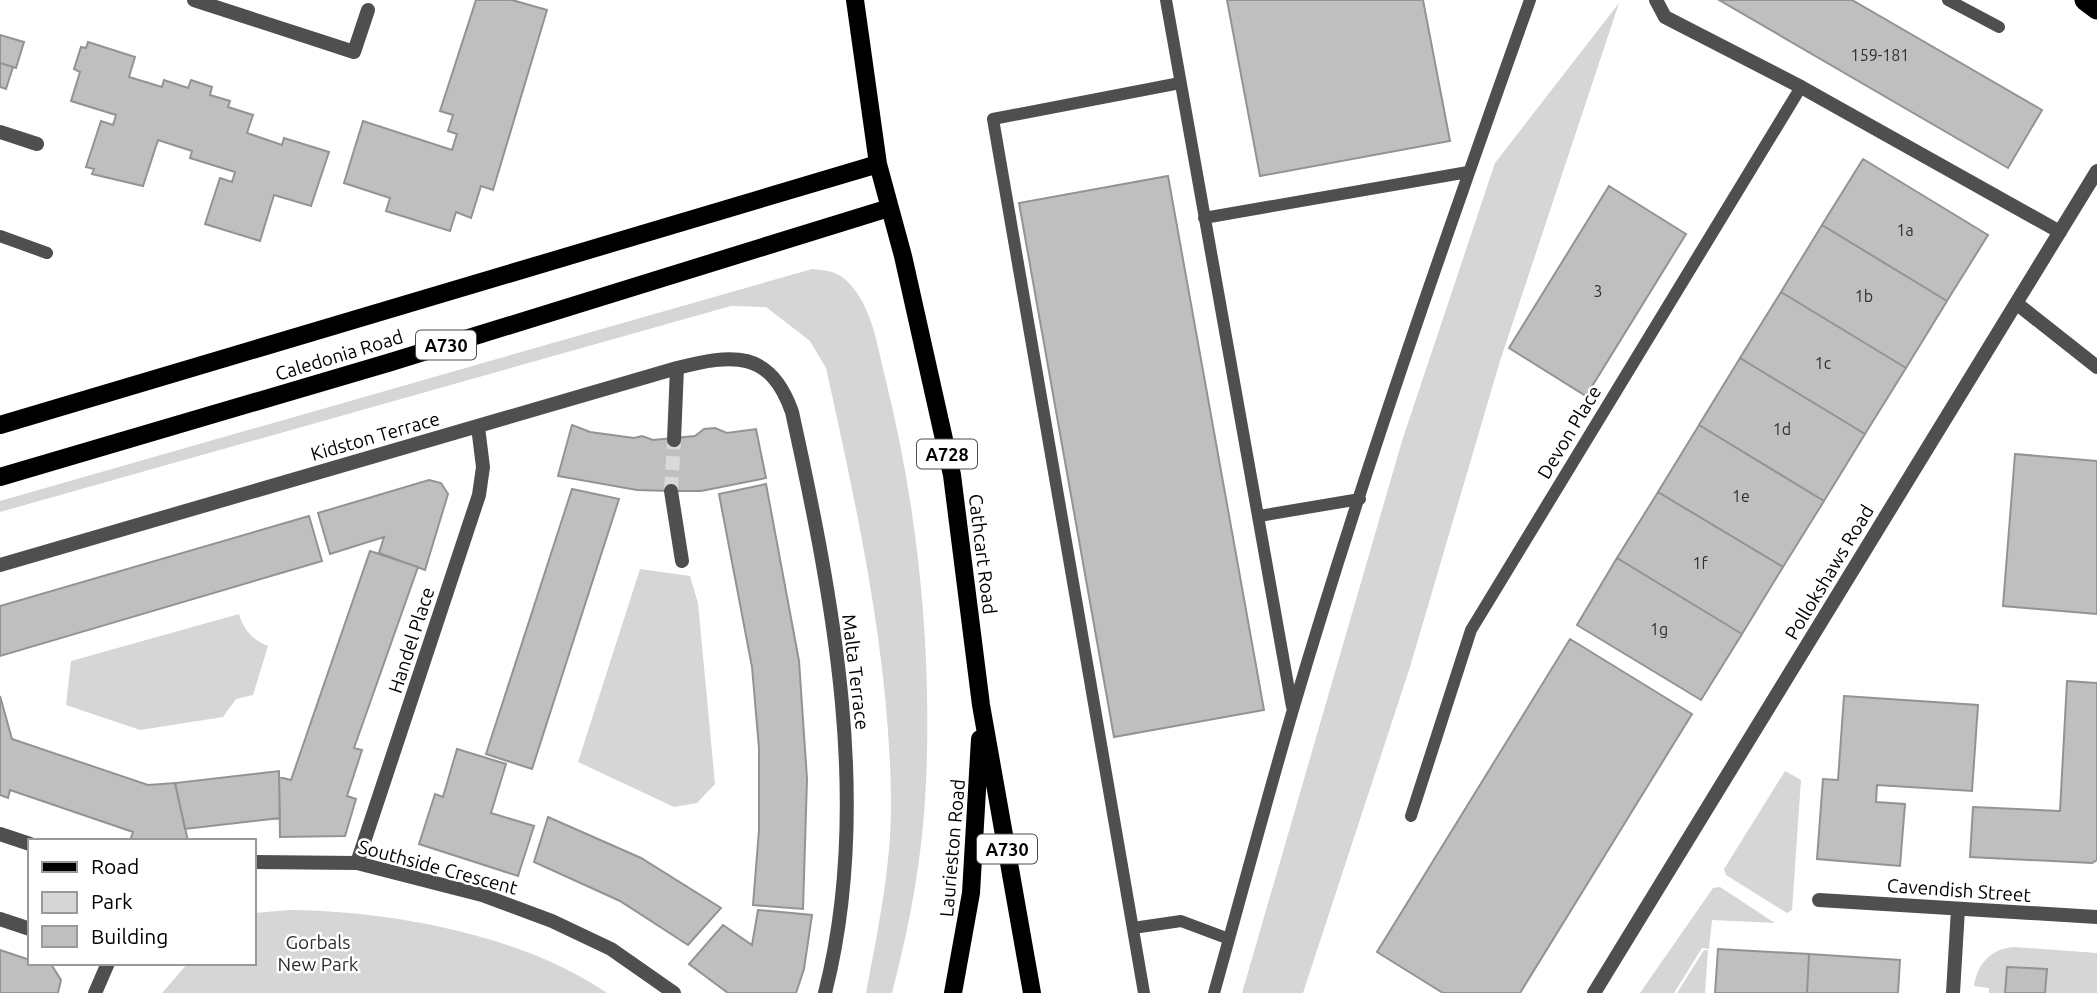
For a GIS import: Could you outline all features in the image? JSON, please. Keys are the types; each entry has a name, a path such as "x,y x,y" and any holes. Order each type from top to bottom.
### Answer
{"highway":[{"path":"2085,0 2097,9"}],"main road":[{"name":"Cathcart Road","path":"855,0 878,164 952,475 981,705 1032,993"},
{"name":"Caledonia Road","path":"0,425 878,164"},
{"name":"Caledonia Road","path":"0,477 391,362 889,208"},
{"name":"Laurieston Road","path":"953,993 971,893 981,705"}],"street":[{"path":"194,0 354,52 368,10"},
{"path":"1656,0 1665,17 1801,88 2060,232"},
{"path":"0,132 37,144"},
{"name":"Pollokshaws Road","path":"1594,993 2097,171"},
{"path":"2016,303 2097,366"},
{"name":"Kidston Terrace","path":"0,565 677,368 725,357 762,367"},
{"name":"Malta Terrace","path":"762,367 787,396 792,412 838,660 845,732 847,855 836,941 825,993"},
{"path":"674,440 677,368"},
{"name":"Handel Place","path":"357,863 479,495 483,467 478,427"},
{"path":"671,491 682,561"},
{"path":"0,834 28,843"},
{"name":"Southside Crescent","path":"256,862 357,863 482,895 552,921 611,949 674,993"},
{"name":"Cavendish Street","path":"1819,900 2097,917"},
{"path":"1953,993 1958,909"},
{"path":"0,919 28,928"},
{"path":"98,988 107,965"}],"lane":[{"path":"1166,0 1293,711"},
{"path":"1214,993 1293,711 1360,499 1468,172 1530,0"},
{"path":"1948,0 1999,27"},
{"path":"1144,993 993,118 1180,83"},
{"name":"Devon Place","path":"1410,816 1471,630 1801,88"},
{"path":"1203,218 1468,172"},
{"path":"0,236 47,253"},
{"path":"1259,516 1360,499"},
{"path":"1133,928 1181,921 1229,939"}],"green space":[{"path":"1619,3 1500,361 1410,667 1303,993 1242,993 1402,441 1495,163"},
{"path":"812,269 834,273 846,280 868,313 879,351 906,477 920,579 927,681 926,783 915,889 892,993 866,993 887,872 891,798 889,743 878,635 860,528 826,368 810,341 766,307 731,306 0,512 0,501"},
{"path":"640,569 690,576 698,603 715,784 697,803 674,807 578,762"},
{"path":"239,614 249,634 268,646 253,695 236,699 223,717 140,730 66,705 71,661"},
{"path":"1785,771 1801,780 1792,910 1787,913 1726,875 1724,869"},
{"path":"1720,887 1775,923 1712,920 1709,949 1702,948 1674,993 1640,993 1713,888"},
{"name":"Gorbals New Park","path":"329,911 413,921 455,930 536,956 607,993 162,993 186,965 256,965 256,913"},
{"path":"2013,947 2097,953 2097,993 2045,993 2047,969 2007,967 2005,993 1989,993 1989,988 1974,986 1978,971 1986,959 1998,951"},
{"path":"1704,950 1708,950 1705,993 1677,993"}],"building":[{"path":"476,0 512,0 547,10 493,190 481,186 471,218 456,212 450,231 386,211 390,198 344,183 363,121 452,150 457,134 448,131 453,115 440,111"},
{"path":"1227,0 1423,0 1450,141 1260,176"},
{"path":"1719,0 1852,0 2042,110 2008,168"},
{"path":"0,35 24,42 16,68 0,63"},
{"path":"88,42 135,57 129,77 162,87 164,80 188,88 191,80 212,87 210,95 230,101 228,107 253,115 247,133 282,145 284,138 329,152 311,206 274,195 260,241 205,224 220,178 232,182 235,172 190,158 192,151 158,140 143,186 92,174 94,169 86,167 101,121 113,125 116,115 71,101 80,72 74,69 81,47 86,48"},
{"path":"0,63 13,67 6,89 0,87"},
{"path":"1863,159 1988,235 1947,301 1822,225"},
{"path":"1168,176 1264,710 1114,737 1019,203"},
{"path":"1609,186 1686,234 1586,396 1509,348"},
{"path":"1822,225 1947,301 1906,368 1781,292"},
{"path":"1781,292 1906,368 1865,434 1740,358"},
{"path":"1740,358 1865,434 1824,501 1699,425"},
{"path":"572,425 590,432 634,438 642,436 653,440 695,436 704,429 715,428 727,433 756,429 766,478 701,491 671,491 637,490 558,476"},
{"path":"1699,425 1824,501 1783,567 1658,492"},
{"path":"2015,454 2097,461 2097,614 2003,606"},
{"path":"429,480 441,483 448,494 425,570 379,553 384,537 330,554 318,513"},
{"path":"766,484 799,661 807,779 803,909 753,905 759,830 759,748 752,667 719,494"},
{"path":"572,489 619,499 532,769 486,754"},
{"path":"1658,492 1783,567 1742,634 1617,558"},
{"path":"309,516 322,561 0,656 0,606"},
{"path":"370,551 418,567 354,748 362,750 347,796 356,799 345,836 280,837 279,777 291,780"},
{"path":"1617,558 1742,634 1701,700 1577,625"},
{"path":"1570,639 1692,714 1520,993 1443,993 1377,952"},
{"path":"2067,681 2097,683 2097,860 2092,863 1970,857 1973,807 2060,811"},
{"path":"0,696 12,739 148,785 175,783 188,839 131,839 133,832 10,790 8,798 0,795"},
{"path":"1844,696 1978,705 1972,791 1877,785 1876,802 1905,804 1900,866 1817,859 1823,779 1838,780"},
{"path":"457,749 506,764 491,813 534,826 518,876 419,844 435,794 443,797"},
{"path":"279,771 280,818 185,829 175,783"},
{"path":"548,817 641,858 721,908 688,945 620,901 534,862"},
{"path":"758,910 812,915 804,969 796,993 728,993 689,964 723,925 752,945"},
{"path":"1718,949 1809,954 1807,993 1715,993"},
{"path":"0,950 28,959 28,965 52,965 61,980 58,993 0,993"},
{"path":"1809,954 1900,960 1898,993 1807,993"},
{"path":"2007,967 2047,969 2045,993 2005,993"}],"tunnel":[{"path":"671,491 674,440"}]}
